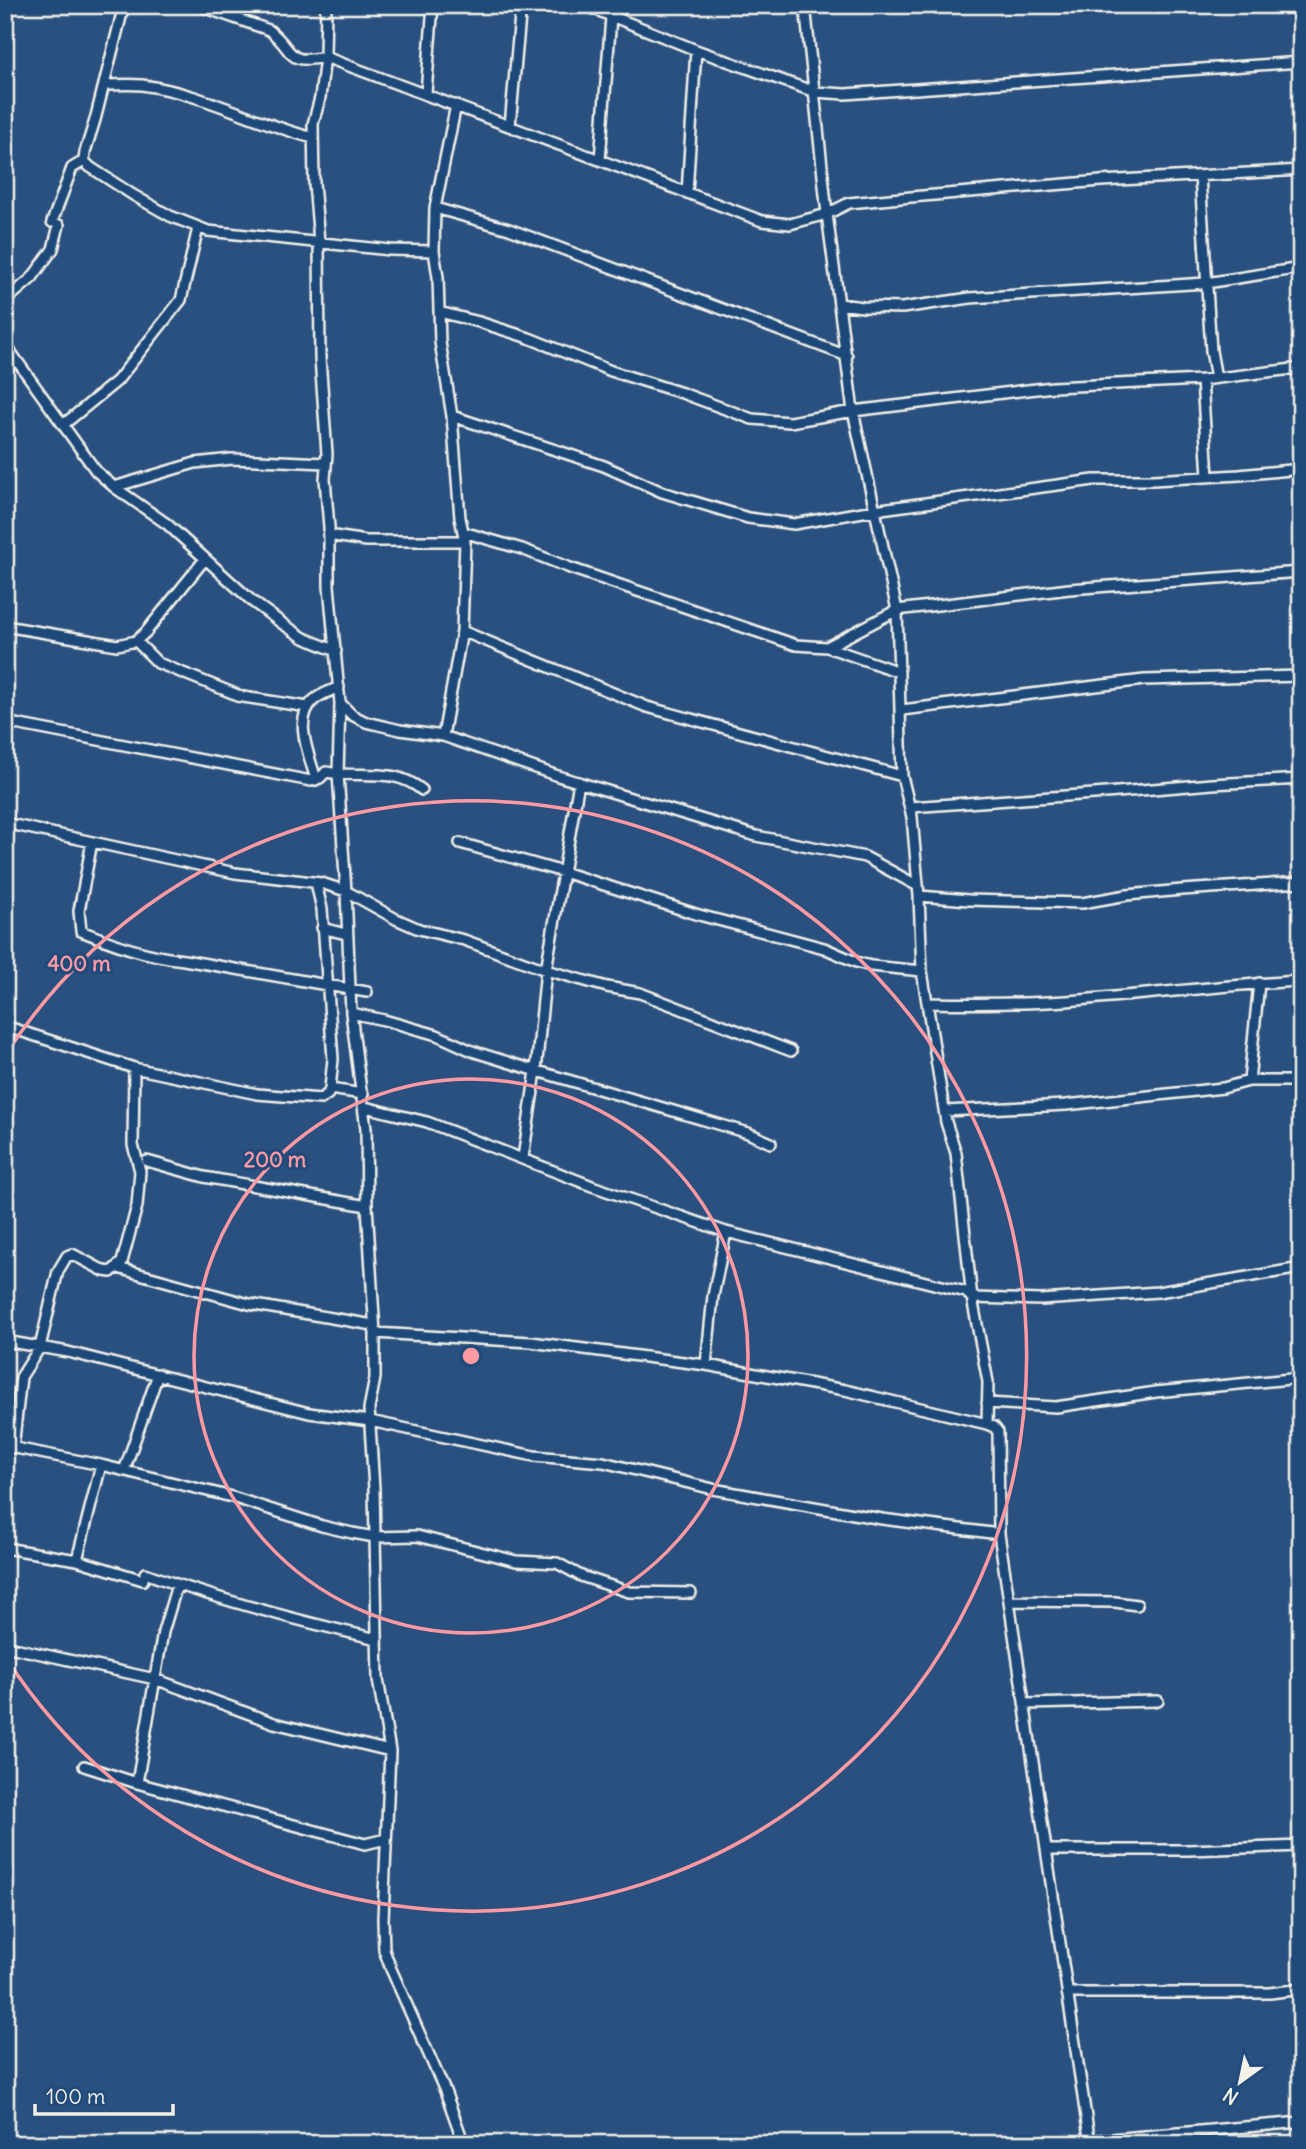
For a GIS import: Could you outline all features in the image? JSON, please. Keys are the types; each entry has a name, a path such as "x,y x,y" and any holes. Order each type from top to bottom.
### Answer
{"street":[{"path":"84,161 124,5"},
{"path":"326,5 325,57 320,98 313,124 314,183 319,242 320,358 327,454 325,479 329,586 340,703 338,774 344,851 343,880 346,891 351,1013 365,1107 368,1155 367,1206 375,1333 375,1378 370,1399 370,1421 378,1679 390,1751 384,1950 445,2091 464,2144"},
{"path":"426,93 433,5"},
{"path":"510,126 521,5"},
{"path":"585,5 696,50 816,92 845,94 1301,62"},
{"path":"805,5 827,214 853,411 897,610 902,776 910,807 922,971 944,1111 957,1153 972,1298 988,1382 986,1424"},
{"path":"199,6 269,30 294,57 304,61 325,57 762,221 790,224 861,202 1101,181 1301,170"},
{"path":"600,160 611,17"},
{"path":"687,193 696,50"},
{"path":"104,85 140,85 173,91 313,138"},
{"path":"443,736 462,631 464,537 460,518 452,416 439,342 438,277 434,251 435,208 456,105"},
{"path":"5,301 32,278 53,248 55,224 72,168 84,161"},
{"path":"84,161 133,195 198,228 241,236 390,250 434,251"},
{"path":"1200,176 1211,351 1216,378"},
{"path":"435,208 509,229 847,356"},
{"path":"63,425 117,381 181,300 198,228"},
{"path":"839,303 902,308 970,298 1206,283 1301,268"},
{"path":"439,312 529,338 611,371 752,418 790,422 853,411 1053,387 1202,380 1301,368"},
{"path":"5,344 96,471 167,524 253,602 282,624 304,638 336,651"},
{"path":"1202,380 1208,477"},
{"path":"452,416 604,466 663,492 748,519 794,524 874,510 1094,480 1153,480 1301,469"},
{"path":"114,487 195,463 232,459 326,463"},
{"path":"328,535 366,541 464,537 522,550 796,645 827,647 900,672"},
{"path":"5,626 117,645 136,641 205,559"},
{"path":"827,647 897,610 1069,589 1301,572"},
{"path":"462,631 647,707 902,776"},
{"path":"136,641 158,663 240,696"},
{"path":"902,710 1144,680 1301,676"},
{"path":"316,780 302,726 308,707 316,699 339,687"},
{"path":"218,692 308,707"},
{"path":"340,703 352,715 366,722 443,736 579,782 756,836 865,857 918,891 969,901 1082,903 1127,895 1301,882"},
{"path":"5,722 316,780 326,772"},
{"path":"313,768 338,774 406,779 422,790"},
{"path":"910,807 1301,779"},
{"path":"523,1158 547,970 579,782"},
{"path":"5,823 235,873 316,883 346,891 419,929 464,940 547,970 640,993 791,1051"},
{"path":"92,842 79,911 81,932 157,957 367,992 196,968"},
{"path":"460,844 563,872 699,915 824,948 871,966 922,971"},
{"path":"5,1026 134,1068 257,1094 321,1098 330,1089 333,1059 322,909 316,883"},
{"path":"323,928 346,934"},
{"path":"927,1003 1066,1001 1301,981"},
{"path":"1249,1081 1259,983"},
{"path":"327,986 349,988"},
{"path":"351,1013 437,1035 472,1051 748,1133 771,1143"},
{"path":"134,1068 133,1145 140,1171 137,1206 122,1262 111,1272 104,1271 78,1256 67,1256 53,1287 40,1347 21,1377 9,1447 101,1465 232,1497 322,1526 375,1537 417,1536 516,1561 557,1563 581,1576 629,1591 691,1593"},
{"path":"944,1111 1066,1105 1223,1088 1249,1081 1301,1080"},
{"path":"330,1089 363,1094"},
{"path":"365,1107 427,1122 592,1186 726,1232 965,1292 972,1298 1041,1300 1158,1292 1301,1268"},
{"path":"147,1161 204,1177 367,1206"},
{"path":"706,1365 713,1296 726,1232"},
{"path":"118,1268 249,1304 373,1325 375,1333"},
{"path":"375,1333 531,1342 706,1365 845,1390 994,1427 998,1432 999,1534 1089,2142 1301,2122"},
{"path":"5,1341 158,1374 309,1413 370,1421 534,1456 603,1462 713,1489 882,1519 999,1534"},
{"path":"124,1471 158,1374"},
{"path":"987,1403 1056,1408 1156,1392 1301,1377"},
{"path":"77,1560 101,1465"},
{"path":"5,1548 77,1560 144,1576 312,1624 377,1639"},
{"path":"137,1783 163,1632 177,1585"},
{"path":"1009,1601 1115,1602 1137,1605"},
{"path":"5,1646 155,1679 274,1723 390,1751"},
{"path":"1025,1704 1158,1701"},
{"path":"84,1766 137,1783 365,1844 386,1839"},
{"path":"1047,1850 1188,1850 1301,1846"},
{"path":"1067,1993 1270,1993 1301,1989"}]}
